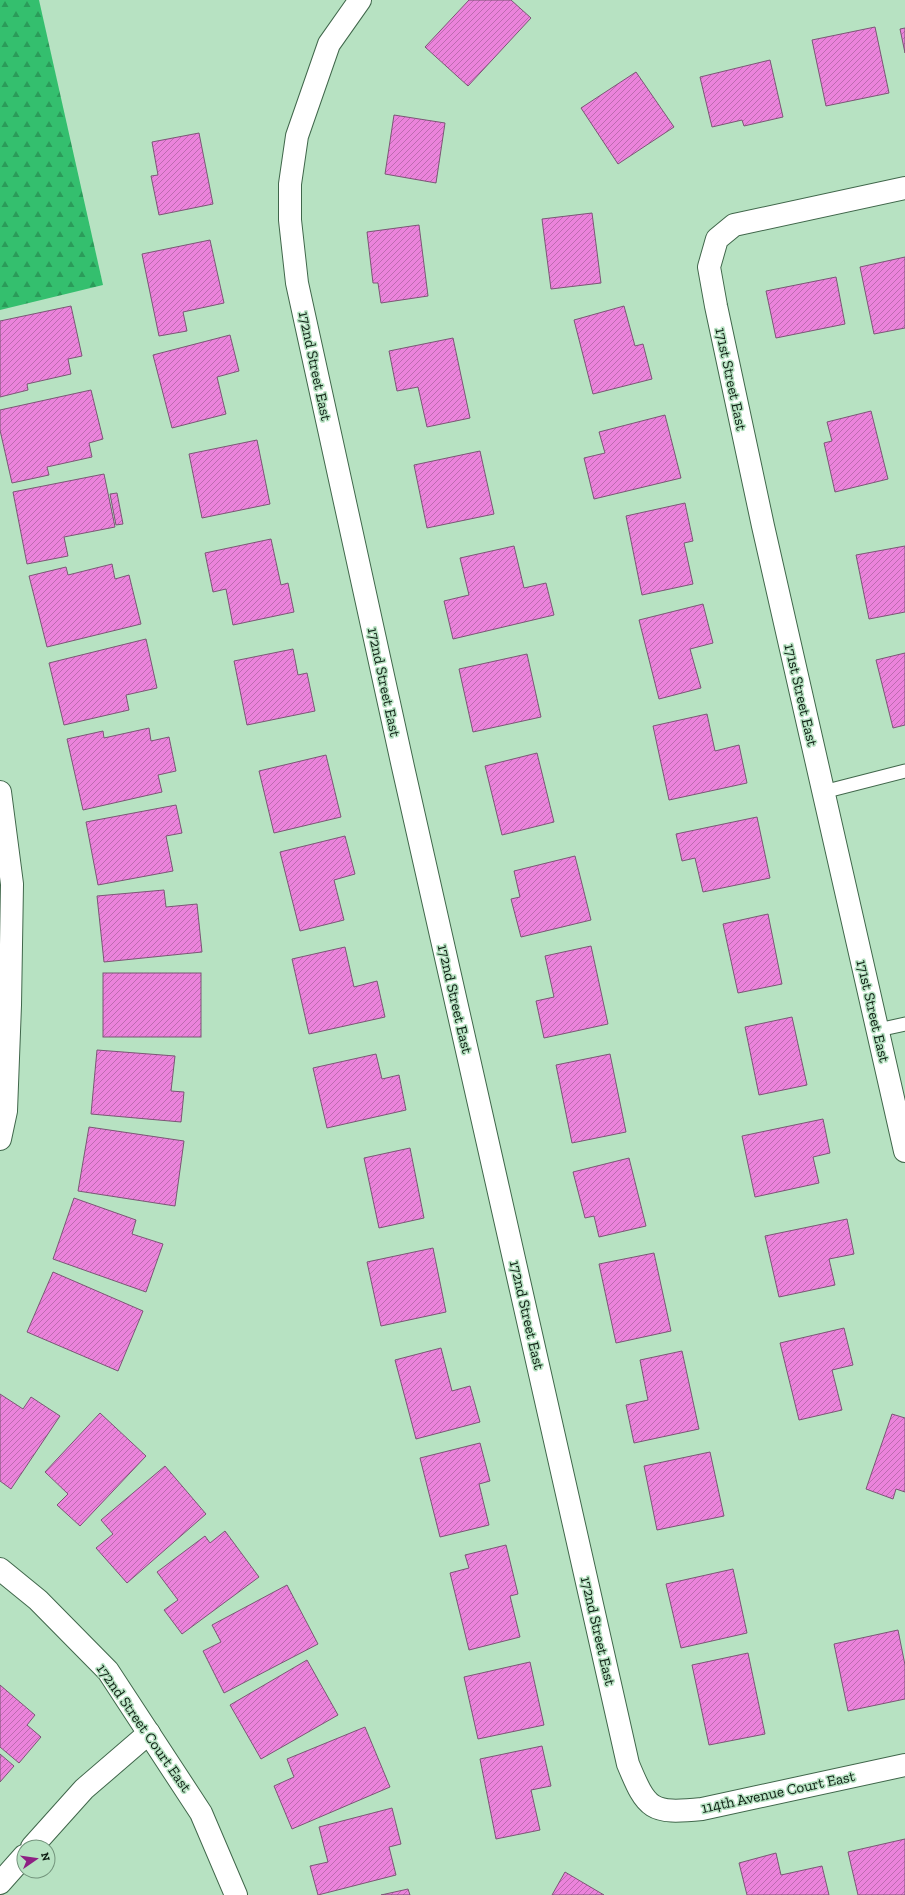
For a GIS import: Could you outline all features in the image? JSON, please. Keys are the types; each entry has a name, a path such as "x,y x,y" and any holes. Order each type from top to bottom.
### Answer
{"street":[{"name":"172nd Street East","path":"360,0 329,44 297,136 290,184 290,220 297,283 403,767 628,1764 641,1794 651,1805"},
{"name":"171st Street East","path":"905,188 734,226 717,240 709,267 716,306 823,792 905,1151"},
{"path":"0,792 12,892 6,1111 0,1139"},
{"name":"172nd Street Court East","path":"0,1569 38,1600 108,1671 201,1813 236,1895"},
{"path":"39,1839 84,1789 149,1733"},
{"name":"114th Avenue Court East","path":"651,1805 672,1812 702,1809 905,1765"},
{"path":"0,1882 16,1865"}],"lane":[{"path":"823,792 905,771"},
{"path":"878,1030 905,1024"}],"green space":[{"path":"0,0 39,0 103,285 0,310"}],"building":[{"path":"469,0 511,0 531,18 468,86 425,47"},
{"path":"875,27 889,93 826,106 812,40"},
{"path":"905,28 905,53 900,29"},
{"path":"770,60 783,117 744,126 742,120 712,127 700,77"},
{"path":"636,72 674,127 618,164 581,108"},
{"path":"394,115 445,123 436,183 385,174"},
{"path":"199,133 213,204 159,215 151,176 158,175 152,142"},
{"path":"592,213 601,283 551,289 542,219"},
{"path":"419,225 428,296 381,303 378,283 373,283 367,232"},
{"path":"210,240 224,303 183,312 187,331 159,336 142,254"},
{"path":"905,257 905,328 874,334 860,267"},
{"path":"836,277 845,324 776,338 766,291"},
{"path":"71,306 82,356 68,359 71,374 27,384 28,390 0,397 0,321"},
{"path":"624,306 635,346 643,344 652,379 593,394 574,320"},
{"path":"230,335 239,371 217,377 226,414 172,428 153,355"},
{"path":"453,338 470,418 427,427 418,387 397,391 389,351"},
{"path":"91,390 103,439 89,443 92,457 47,467 49,475 12,483 0,430 0,410"},
{"path":"871,411 888,479 835,492 824,443 832,441 827,422"},
{"path":"665,415 681,478 594,499 584,458 605,453 599,432"},
{"path":"257,440 270,504 202,518 189,454"},
{"path":"480,451 494,514 427,528 414,465"},
{"path":"104,474 115,527 64,537 68,556 27,564 13,492"},
{"path":"117,493 123,524 116,525 110,494"},
{"path":"685,503 693,541 684,543 693,584 642,595 626,516"},
{"path":"271,539 281,585 288,583 294,612 233,625 226,589 213,592 205,553"},
{"path":"514,546 524,588 546,583 554,615 453,639 444,601 469,595 460,558"},
{"path":"905,546 905,612 869,619 856,555"},
{"path":"112,564 115,579 129,575 141,624 47,647 29,576 66,567 68,575"},
{"path":"703,604 713,643 690,649 701,688 659,699 639,620"},
{"path":"146,639 157,688 126,695 129,710 64,725 49,663"},
{"path":"293,649 298,675 307,673 315,711 247,725 234,661"},
{"path":"905,653 905,725 893,728 876,660"},
{"path":"527,654 541,717 473,732 459,669"},
{"path":"707,714 715,751 739,745 747,783 669,800 653,726"},
{"path":"149,728 151,741 169,737 176,771 158,775 162,792 83,810 67,739 103,731 104,738"},
{"path":"537,753 554,822 502,835 485,766"},
{"path":"326,755 341,817 274,833 259,771"},
{"path":"176,805 182,833 166,836 173,871 98,885 86,822"},
{"path":"757,817 770,878 703,892 695,858 682,861 676,834"},
{"path":"345,836 355,874 334,880 344,920 300,931 280,852"},
{"path":"575,856 591,920 521,937 511,899 520,897 514,871"},
{"path":"164,890 166,907 197,904 202,952 104,962 97,896"},
{"path":"768,914 782,984 738,993 723,924"},
{"path":"591,946 608,1024 544,1038 536,1001 554,997 545,956"},
{"path":"345,947 354,987 377,981 385,1017 309,1034 292,959"},
{"path":"103,973 201,973 201,1037 103,1037"},
{"path":"792,1017 807,1085 759,1095 745,1027"},
{"path":"97,1050 175,1056 171,1091 184,1092 181,1122 91,1114"},
{"path":"376,1054 382,1079 399,1075 406,1110 327,1128 313,1068"},
{"path":"610,1054 626,1132 572,1143 556,1065"},
{"path":"823,1119 830,1153 813,1157 819,1183 755,1197 742,1136"},
{"path":"89,1127 184,1141 175,1206 78,1191"},
{"path":"410,1148 424,1218 379,1228 364,1158"},
{"path":"629,1158 646,1226 599,1237 594,1216 585,1218 573,1172"},
{"path":"74,1198 136,1220 132,1234 163,1244 146,1292 53,1259"},
{"path":"847,1219 854,1254 829,1259 835,1285 779,1297 765,1236"},
{"path":"433,1248 446,1312 381,1326 367,1262"},
{"path":"654,1253 671,1331 616,1343 599,1264"},
{"path":"53,1272 143,1311 118,1371 27,1332"},
{"path":"844,1328 853,1365 832,1370 842,1410 799,1420 780,1343"},
{"path":"441,1348 452,1391 470,1386 480,1422 416,1439 395,1360"},
{"path":"682,1351 699,1429 634,1443 626,1405 648,1400 640,1360"},
{"path":"0,1394 23,1409 31,1397 60,1416 11,1489 0,1481"},
{"path":"100,1413 146,1456 80,1526 57,1505 68,1494 45,1472"},
{"path":"892,1414 905,1418 905,1492 896,1489 893,1499 866,1489"},
{"path":"480,1443 490,1481 479,1484 489,1525 440,1537 420,1458"},
{"path":"710,1452 724,1516 657,1530 644,1466"},
{"path":"165,1466 206,1514 127,1583 96,1548 113,1534 101,1520"},
{"path":"225,1531 259,1577 182,1634 164,1610 178,1600 157,1572 205,1536 210,1543"},
{"path":"506,1545 518,1594 510,1596 520,1637 469,1650 450,1573 469,1568 465,1555"},
{"path":"733,1569 747,1633 681,1648 666,1584"},
{"path":"287,1585 318,1644 224,1693 203,1651 221,1642 212,1625"},
{"path":"898,1630 905,1665 905,1699 848,1711 834,1644"},
{"path":"748,1653 765,1734 709,1745 692,1665"},
{"path":"307,1660 338,1715 261,1759 230,1705"},
{"path":"530,1662 544,1725 478,1739 464,1677"},
{"path":"0,1685 35,1715 27,1725 41,1737 19,1763 0,1747"},
{"path":"365,1727 390,1787 292,1829 274,1786 294,1777 287,1759"},
{"path":"542,1746 551,1786 531,1790 540,1830 496,1839 480,1759"},
{"path":"0,1754 14,1766 0,1782"},
{"path":"392,1808 401,1844 389,1847 396,1875 318,1895 310,1866 328,1862 319,1827"},
{"path":"905,1839 905,1895 858,1895 848,1852"},
{"path":"776,1853 781,1875 822,1866 829,1895 747,1895 739,1863"},
{"path":"565,1872 604,1895 552,1895"},
{"path":"408,1889 410,1895 381,1895"}]}
